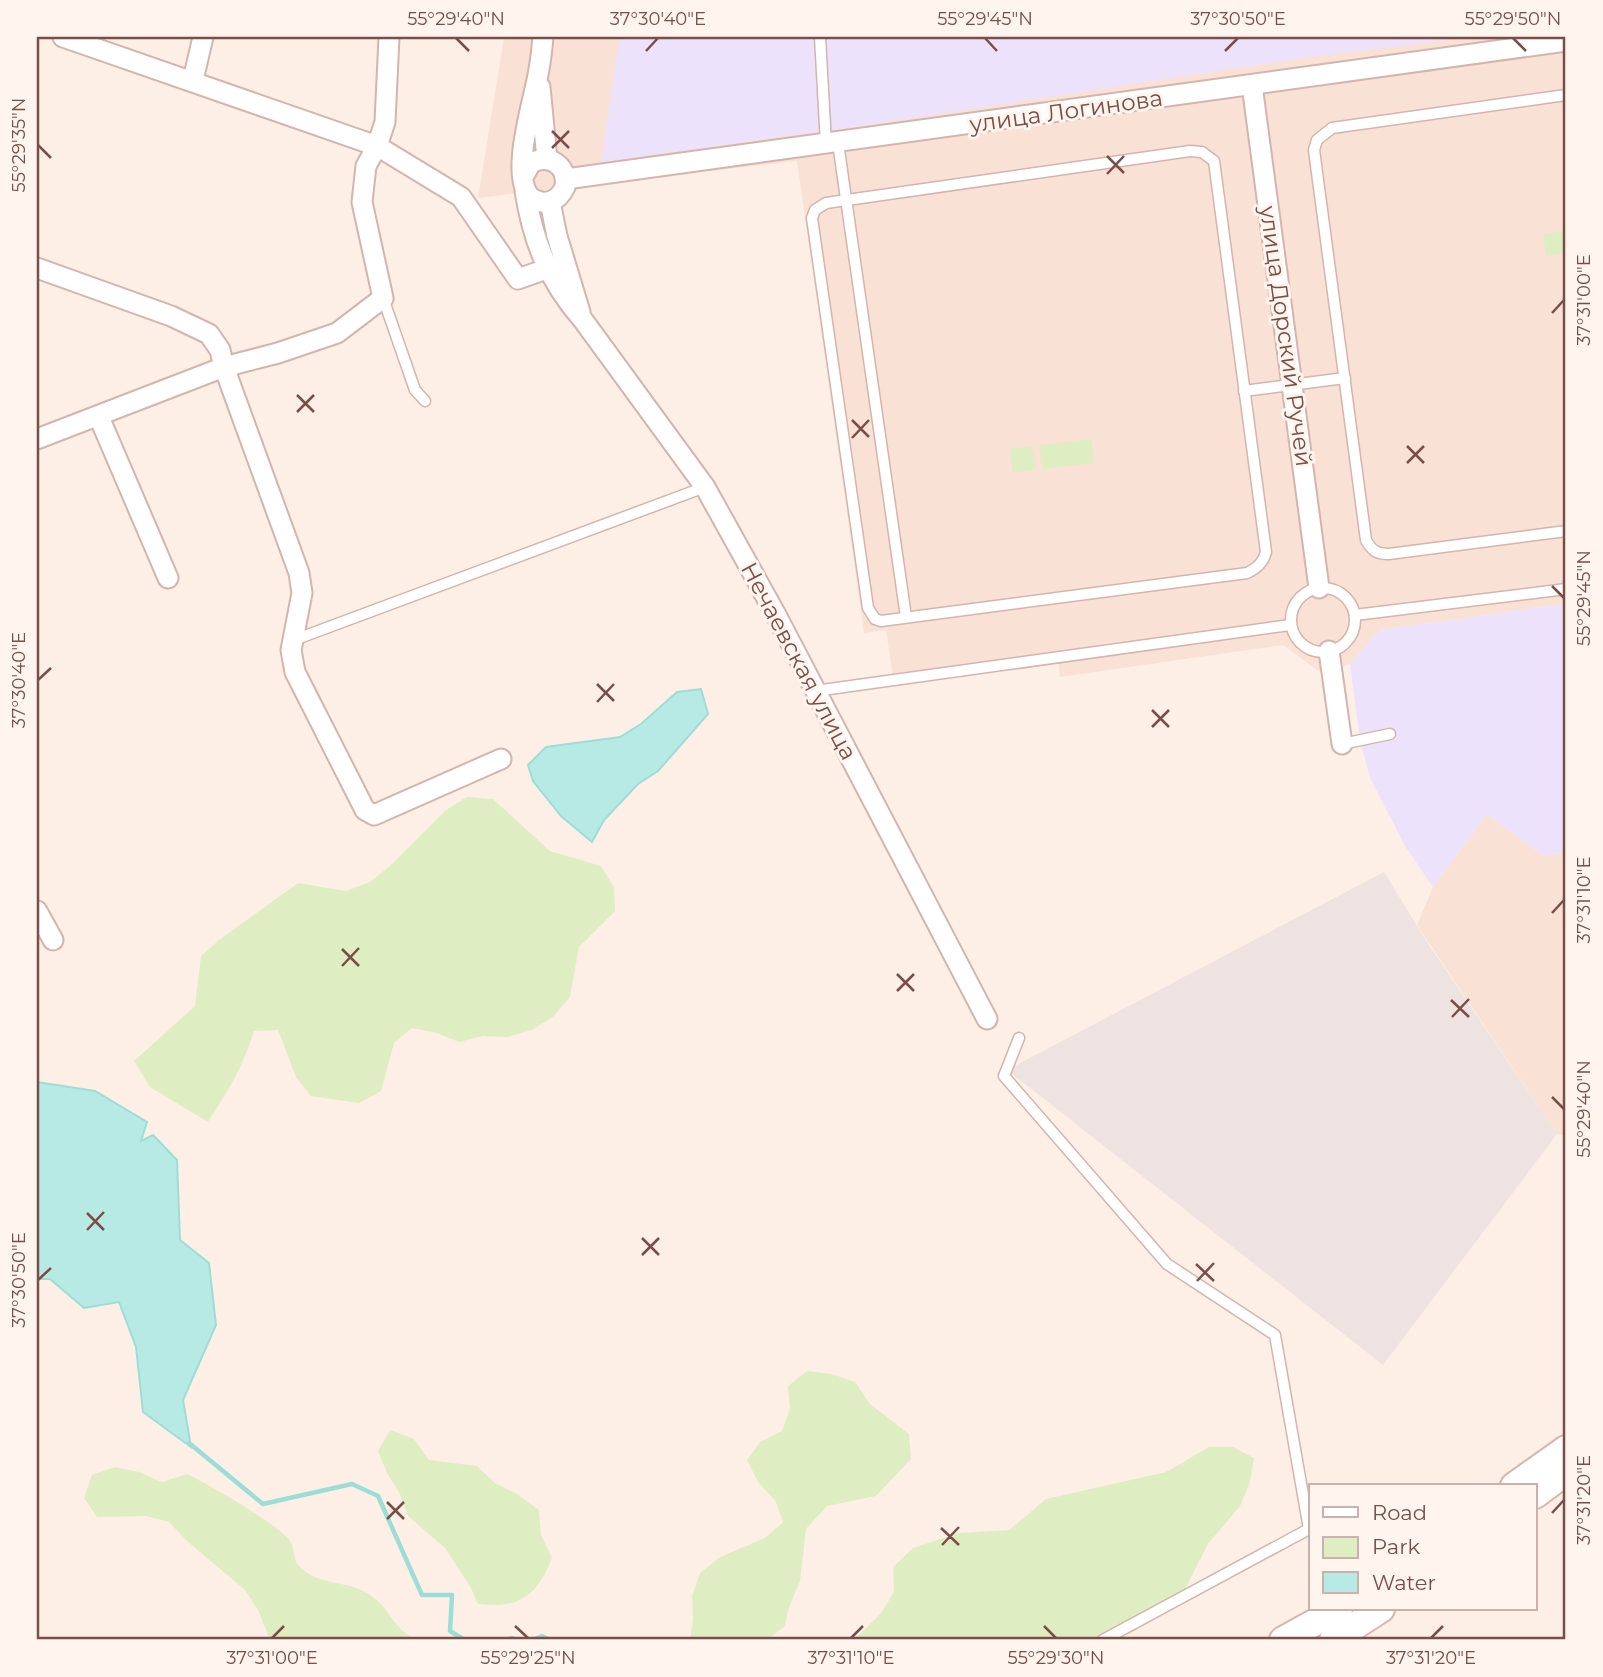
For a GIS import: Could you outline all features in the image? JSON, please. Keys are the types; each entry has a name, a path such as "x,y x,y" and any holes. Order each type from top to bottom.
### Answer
{"main road":[{"path":"1517,1484 1566,1449"},
{"path":"1536,1494 1566,1472"},
{"path":"1283,1640 1337,1610"},
{"path":"1333,1640 1379,1610"}],"street":[{"path":"62,37 193,80 377,146 461,197 518,279 551,267"},
{"path":"193,80 203,37"},
{"path":"37,439 224,367 337,333 383,298 362,202 366,166 386,122 389,37"},
{"path":"543,37 539,72 547,159"},
{"name":"улица Логинова","path":"566,179 1566,41"},
{"name":"Нечаевская улица","path":"539,72 526,126 524,184 529,220 562,297 583,320 705,487 987,1019"},
{"name":"улица Дорский Ручей","path":"1252,85 1319,588"},
{"path":"547,159 561,166 566,179 563,192 550,202 534,200 524,184 531,163 547,159"},
{"name":"Нечаевская улица","path":"550,202 557,236 583,320"},
{"path":"37,268 171,316 209,334 220,350 299,573 302,593 291,650 295,672 365,810 373,815 501,759"},
{"path":"99,417 168,578"},
{"path":"1329,652 1342,744"},
{"path":"37,911 53,940"}],"lane":[{"path":"820,37 832,144 846,200 906,617"},
{"path":"1566,95 1332,128 1317,139 1314,150 1366,540 1370,549 1379,554 1389,554 1566,531"},
{"path":"1202,152 1214,161 1266,552 1264,560 1257,568 1247,573 906,617 876,619 871,615 812,218 815,210 826,203 846,200 1202,152"},
{"path":"383,298 415,390 425,401"},
{"path":"1244,391 1345,378"},
{"path":"293,640 705,487"},
{"path":"1319,588 1339,592 1346,598 1355,615 1352,634 1347,642 1329,652 1313,651 1305,647 1298,641 1290,625 1293,607 1299,598 1308,591 1319,588"},
{"path":"1355,615 1566,589"},
{"path":"815,691 1290,625"},
{"path":"1342,744 1390,734"},
{"path":"1019,1038 1003,1076 1167,1264 1275,1335 1309,1529 1103,1640"}],"shaded area":[{"path":"504,37 1566,37 1566,604 1380,630 1350,664 1324,675 1283,645 1060,677 1058,661 894,684 886,630 864,633 797,161 478,198"},
{"path":"620,37 1471,37 1308,57 867,125 601,162"},
{"path":"1566,604 1566,852 1544,856 1487,814 1433,887 1405,846 1370,778 1360,740 1350,664 1380,630"},
{"path":"1487,814 1544,856 1566,852 1566,1136 1557,1134 1417,925 1433,887"},
{"path":"1384,872 1427,942 1557,1134 1383,1365 1007,1070"}],"green space":[{"path":"1565,231 1566,253 1546,256 1543,234"},
{"path":"1091,439 1094,463 1042,469 1039,445"},
{"path":"1032,446 1036,470 1013,473 1010,449"},
{"path":"467,797 493,799 550,851 601,866 614,887 615,911 579,947 570,997 554,1016 532,1030 507,1037 483,1036 459,1042 437,1033 412,1028 394,1043 381,1091 359,1103 311,1096 296,1077 278,1030 254,1031 234,1078 208,1122 150,1087 134,1061 195,1006 201,956 298,883 346,891 370,882 390,866 446,810"},
{"path":"807,1371 832,1374 855,1382 870,1404 909,1434 911,1459 876,1496 827,1506 806,1529 800,1581 788,1610 785,1626 767,1640 690,1640 692,1596 700,1573 720,1557 765,1538 783,1522 775,1500 758,1482 747,1460 760,1442 782,1431 790,1409 788,1386"},
{"path":"390,1430 414,1439 429,1460 477,1466 495,1483 517,1494 539,1510 541,1535 552,1558 533,1591 505,1604 478,1604 445,1548 408,1516 378,1451"},
{"path":"1209,1447 1233,1447 1254,1458 1250,1482 1240,1506 1208,1544 1185,1589 1151,1622 1129,1634 1107,1640 854,1640 881,1613 894,1592 893,1567 913,1548 959,1533 1009,1530 1046,1499 1166,1472"},
{"path":"115,1467 139,1472 162,1482 187,1474 225,1495 283,1534 292,1544 297,1563 307,1572 323,1580 359,1589 374,1597 402,1630 417,1640 270,1640 258,1610 245,1590 187,1541 169,1522 146,1516 97,1517 84,1498 92,1475"}],"water":[{"path":"701,689 708,714 658,771 638,784 604,820 592,842 561,816 533,781 528,765 546,747 620,737 641,724 677,692"},
{"path":"37,1082 95,1091 147,1122 141,1141 153,1135 177,1160 180,1240 209,1263 216,1325 183,1400 191,1447 143,1412 136,1347 119,1302 84,1308 50,1279 37,1279"}],"waterway":[{"path":"189,1443 263,1504 352,1484 378,1496 422,1595 452,1595 450,1631 465,1640"},
{"path":"533,1640 542,1636 550,1640"},
{"path":"503,1640 517,1640"}]}
